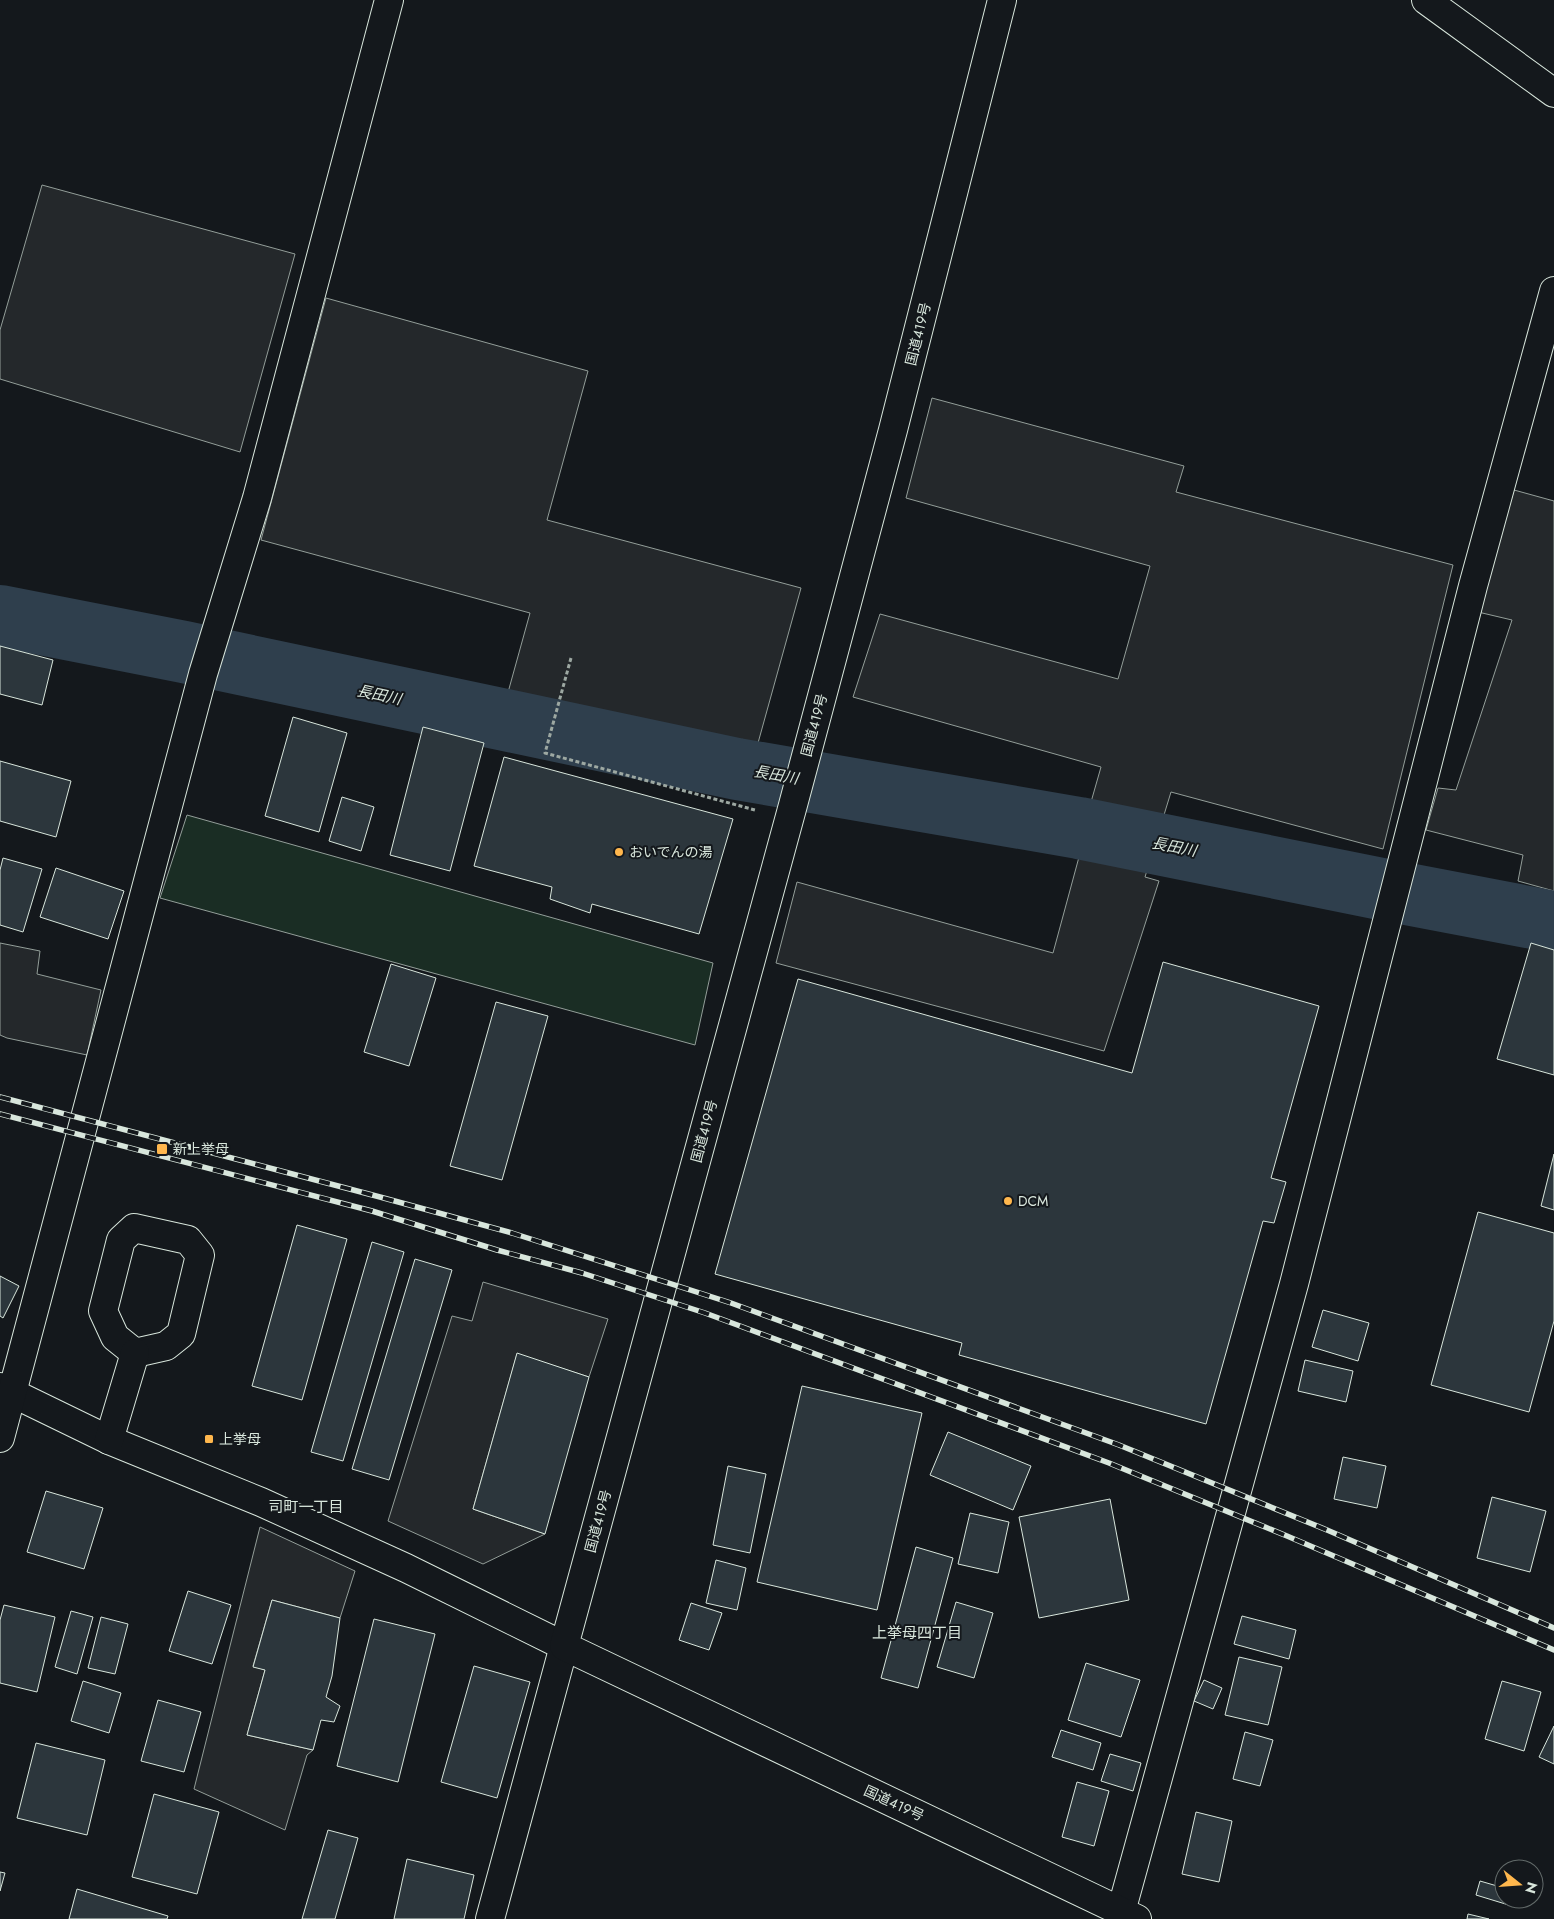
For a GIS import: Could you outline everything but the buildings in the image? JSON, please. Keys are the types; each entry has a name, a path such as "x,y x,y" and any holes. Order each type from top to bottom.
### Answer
{"main road":[{"path":"0,1438 6,1390 213,636 257,498 389,0"},
{"name":"国道419号","path":"1002,0 893,430 564,1646 1126,1916"},
{"path":"1426,0 1554,93"},
{"path":"1126,1916 1294,1284 1478,568 1554,291"},
{"path":"134,1228 188,1240 200,1256 180,1334 166,1346 135,1352 115,1337 103,1311 121,1240 134,1228"},
{"path":"109,1440 135,1352"},
{"path":"6,1390 109,1440 270,1506 406,1568 564,1646 490,1919"}],"path":[{"path":"571,658 545,753 755,810"}],"green space":[{"path":"187,815 713,963 695,1045 160,898"}],"shaded area":[{"path":"42,185 295,254 240,452 0,379 0,330"},
{"path":"326,298 588,371 547,520 801,588 753,761 507,696 530,613 261,540"},
{"path":"932,398 1184,466 1176,492 1453,565 1383,849 1171,792 1145,877 1159,881 1104,1051 776,963 797,882 1053,953 1079,857 1108,862 1121,816 1089,809 1101,767 853,697 880,614 1118,679 1150,566 906,498"},
{"path":"1514,490 1554,501 1554,891 1518,881 1523,855 1426,830 1438,788 1456,790 1512,620 1478,612"},
{"path":"0,943 40,951 37,974 101,990 87,1055 0,1035"},
{"path":"483,1282 608,1319 589,1377 517,1354 473,1509 545,1534 483,1564 388,1521 452,1316 472,1321"},
{"path":"260,1527 355,1571 340,1618 272,1600 253,1666 265,1670 247,1735 313,1750 307,1755 285,1830 194,1789"}],"waterway":[{"name":"長田川","path":"0,616 184,652 737,769 1079,828 1554,922"}],"railway":[{"path":"0,1097 512,1233 731,1303 1119,1445 1327,1530 1554,1628"},
{"path":"0,1114 372,1211 497,1250 582,1273 705,1313 1109,1463 1287,1536 1554,1650"}],"place":[{"name":"おいでんの湯","path":"619,852"},
{"name":"新上挙母","path":"162,1149"},
{"name":"DCM","path":"1008,1201"},
{"name":"上挙母","path":"209,1439"}],"district":[{"name":"司町一丁目","path":"306,1507"},
{"name":"上挙母四丁目","path":"917,1633"}]}
